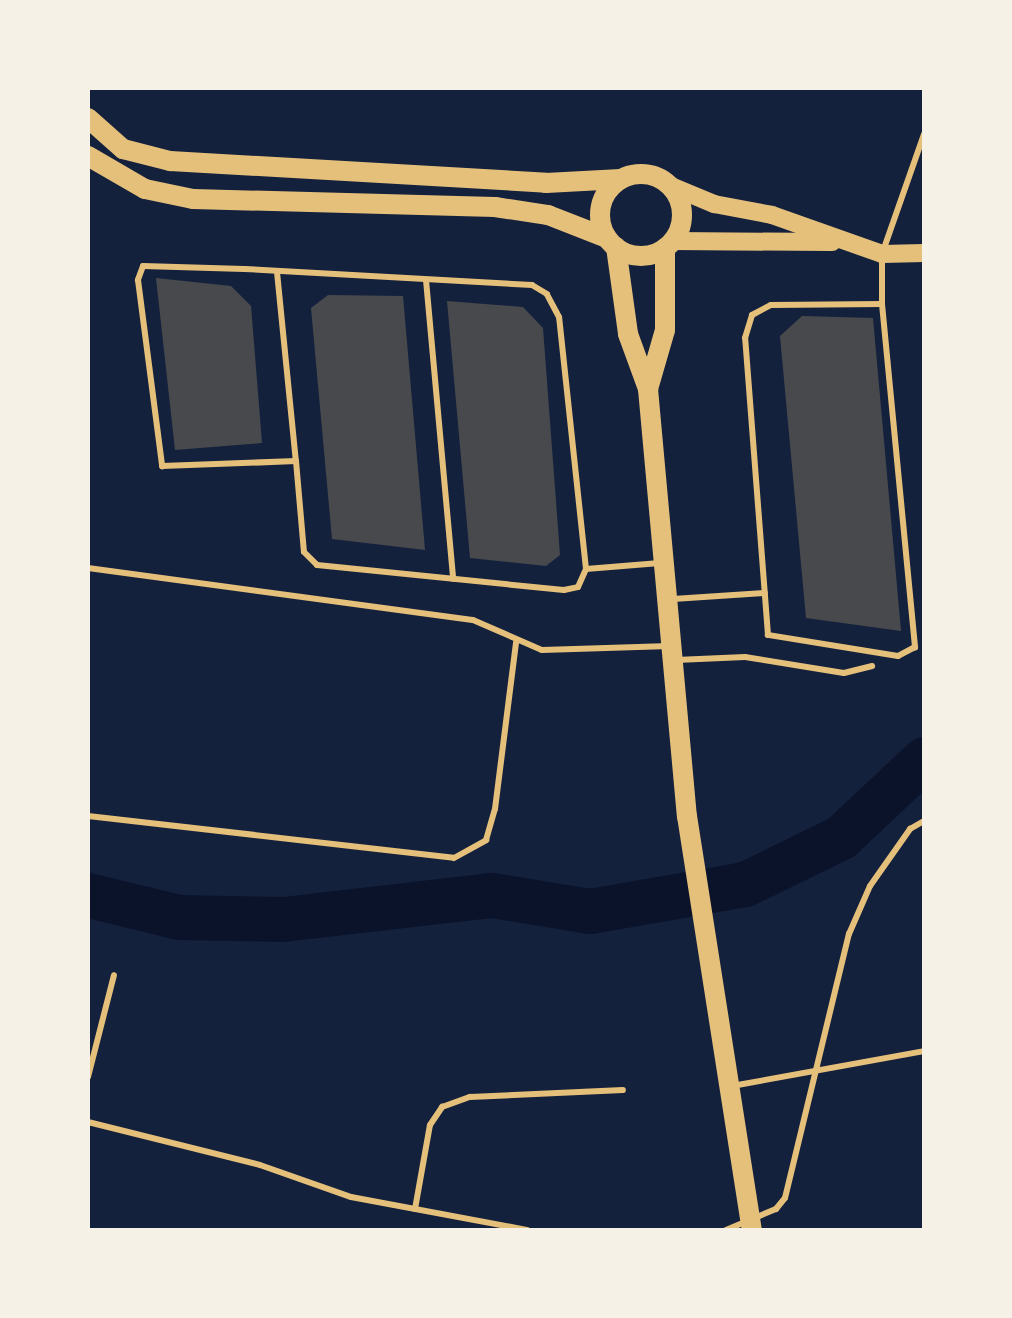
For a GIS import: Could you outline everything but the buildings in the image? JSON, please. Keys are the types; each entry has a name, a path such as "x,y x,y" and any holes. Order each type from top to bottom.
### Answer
{"main road":[{"path":"88,118 123,149 170,160 546,182 647,174 671,186 682,219 669,245 665,330 648,389"},
{"path":"88,156 146,189 193,198 495,208 548,215 640,256 669,245"},
{"path":"621,179 604,199 602,226 611,242 628,334 648,389 687,816 752,1225"}],"street":[{"path":"671,186 714,204 772,215 882,254 924,253"},
{"path":"669,245 843,242"}],"lane":[{"path":"882,304 771,304 752,314 744,338 768,635 898,656 915,647 882,304 882,254 924,134"},
{"path":"278,272 296,462 304,552 317,566 564,590 578,587 586,568 559,317 547,294 532,286 278,272 144,266 138,280 162,466 296,462"},
{"path":"426,280 453,579"},
{"path":"586,568 664,562"},
{"path":"88,568 473,620 516,642 542,650 745,657 844,674 872,666"},
{"path":"667,600 765,593"},
{"path":"88,816 454,858 486,840 495,809 516,642"},
{"path":"726,1230 752,1225 785,1198 849,934 870,886 910,829 924,821"},
{"path":"88,1076 114,975"},
{"path":"730,1087 924,1051"},
{"path":"416,1209 430,1126 442,1107 470,1097 622,1090"},
{"path":"88,1122 260,1165 351,1196 528,1230"}],"waterway":[{"path":"88,895 179,917 283,919 492,895 590,911 745,884 841,837 924,759"}]}
